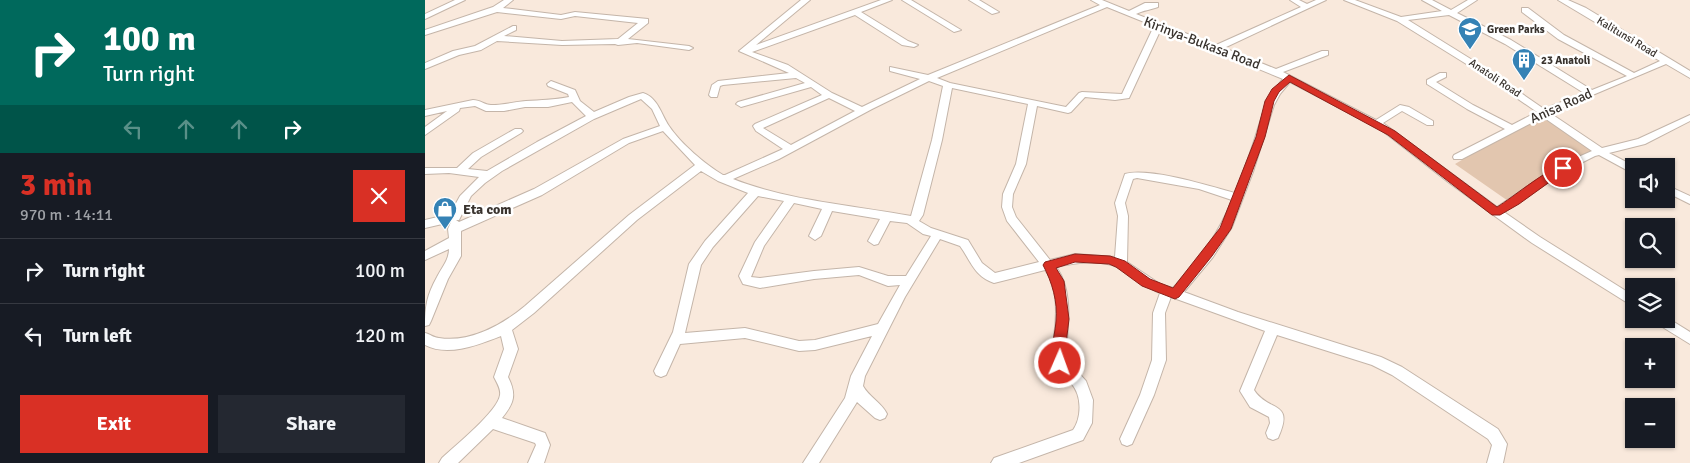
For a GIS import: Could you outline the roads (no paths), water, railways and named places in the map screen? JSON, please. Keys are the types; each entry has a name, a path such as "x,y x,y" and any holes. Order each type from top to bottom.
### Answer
{"street":[{"path":"425,17 461,0"},
{"path":"425,33 494,10 509,0"},
{"path":"743,52 744,48 806,0"},
{"path":"839,16 884,0"},
{"path":"743,52 888,0"},
{"path":"906,0 957,30"},
{"path":"973,0 995,12"},
{"name":"Kirinya-Bukasa Road","path":"1095,0 1276,72 1376,124 1399,138 1496,212 1625,296"},
{"path":"1294,0 1305,7"},
{"path":"1219,48 1322,0"},
{"name":"Anatoli Road","path":"1348,0 1400,18 1462,56 1599,151 1625,166"},
{"path":"1426,0 1515,46 1591,92"},
{"path":"1400,18 1452,12 1473,0"},
{"name":"Kalitunsi Road","path":"1562,0 1583,10 1689,74"},
{"path":"1129,14 1155,4"},
{"path":"722,179 735,176 828,130 861,110 928,78 1106,5"},
{"path":"494,10 561,17 572,14 645,21 618,43"},
{"path":"1525,10 1561,37 1634,76"},
{"path":"856,12 905,43 915,45"},
{"path":"893,70 948,85 1066,110 1071,108 1082,94 1119,98 1126,96 1159,25"},
{"path":"425,66 454,54 478,48 513,28"},
{"path":"496,38 561,44 637,41 689,48"},
{"path":"743,52 785,67 829,95 861,110"},
{"path":"1276,72 1325,53"},
{"name":"Anisa Road","path":"1457,157 1545,112 1666,61"},
{"path":"714,94 716,85 721,83 798,75"},
{"path":"1443,75 1430,82 1463,103 1512,129"},
{"path":"1127,439 1147,395 1159,360 1159,313 1171,292 1208,253 1225,229 1261,137 1270,101 1275,91 1289,78"},
{"path":"551,84 572,92 573,99 593,116"},
{"path":"741,104 812,84"},
{"path":"913,221 918,215 937,140 948,85"},
{"path":"790,149 759,129 758,126 829,95"},
{"path":"425,321 442,278 455,256 455,217 465,197 488,175 593,116 634,96 643,96 656,108 665,127 701,166 722,179 755,192 828,207 913,221 927,231 964,243 975,266 984,274 994,278 1075,258 1088,257 1110,260 1121,264 1146,282 1171,292 1273,328 1356,353 1397,371 1493,434 1500,444 1495,463"},
{"path":"425,113 477,103 486,108 504,108 525,104 548,104 573,99"},
{"path":"999,463 1077,435 1085,424 1086,416 1082,389 1078,381 1060,363 1058,358 1063,319 1058,281 1049,265 1011,218 1007,207 1008,194 1021,164 1033,104"},
{"path":"425,132 458,108"},
{"path":"1376,124 1400,108 1406,109 1430,123"},
{"path":"1496,212 1515,202 1563,168 1599,151 1642,141 1690,118"},
{"path":"425,256 455,235 538,192 626,141 665,127"},
{"path":"460,171 477,155 518,131"},
{"path":"426,341 456,344 505,328 674,185 701,166"},
{"path":"425,171 460,171 488,175"},
{"path":"1121,264 1123,216 1120,203 1129,176 1137,175 1201,186 1238,198"},
{"path":"661,370 675,340 695,264 709,244 755,192"},
{"path":"1675,192 1690,200"},
{"path":"791,199 759,244 745,276 747,281 760,283 859,271 888,281 910,280"},
{"path":"815,236 828,207"},
{"path":"874,241 886,216"},
{"path":"425,224 455,217"},
{"path":"811,463 851,401 862,367 881,329 938,234"},
{"path":"447,463 490,421 502,406 508,394 501,378 511,349 505,328"},
{"path":"1273,328 1247,391 1255,403 1276,413 1277,423 1273,433"},
{"path":"1674,328 1690,338"},
{"path":"675,340 745,333 799,346 881,329"},
{"path":"856,387 863,399 880,414"},
{"path":"490,421 540,438 543,445 536,463"}],"place":[{"name":"Green Parks","path":"1470,50"},
{"name":"23 Anatoli","path":"1524,81"},
{"name":"Eta com","path":"445,230"}]}
